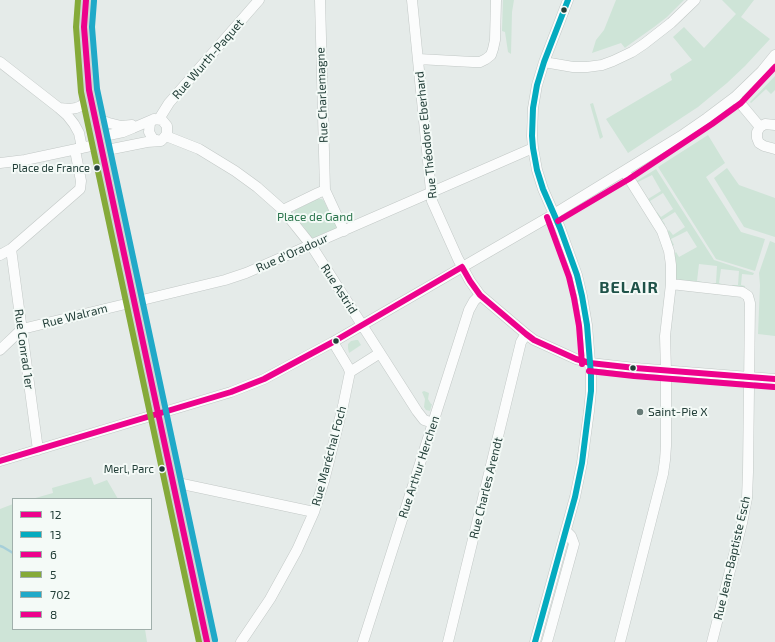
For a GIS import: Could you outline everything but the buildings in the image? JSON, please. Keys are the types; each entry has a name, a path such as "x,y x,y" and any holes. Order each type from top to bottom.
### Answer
{"main road":[{"path":"86,0 84,41 89,90 94,118 207,642"}],"street":[{"name":"Rue Wurth-Paquet","path":"157,119 259,0"},
{"name":"Rue Charlemagne","path":"320,0 325,190 344,231"},
{"name":"Rue Théodore Eberhard","path":"412,0 430,193 432,201 462,267 480,295 534,340 576,359 590,363 666,371 775,379"},
{"path":"418,59 480,62 486,59 493,49 495,40 496,0"},
{"path":"535,642 575,497 590,411 590,363 587,325 582,296 560,228 543,189 537,170 532,136 533,108 537,86 544,62 568,0"},
{"path":"544,62 573,67 587,67 602,65 613,61 632,52 644,44 671,23 694,0"},
{"path":"0,461 231,392 264,379 333,342 625,172 702,122 735,97 762,71 775,55"},
{"path":"0,62 59,108 74,124 79,133 79,168 81,182 80,189 11,249 0,255"},
{"path":"59,108 70,109 81,106 85,102 89,90"},
{"path":"735,97 760,127"},
{"path":"94,118 121,126 132,126 157,119 164,122 167,126 167,131 163,139 153,139 149,132 150,123 157,119"},
{"path":"0,163 25,160 100,144 144,123"},
{"path":"775,125 765,124 760,127 757,132 757,138 760,143 775,150"},
{"name":"Rue Astrid","path":"100,144 147,142 163,139 199,149 235,171 257,187 283,210 311,245 417,411 424,420 433,423"},
{"name":"Rue d'Oradour","path":"134,302 236,277 533,148"},
{"path":"620,642 662,474 666,446 665,336 671,284 671,265 666,240 625,172"},
{"path":"283,210 318,192 325,190"},
{"name":"Rue Conrad 1er","path":"11,249 38,450"},
{"name":"Rue Jean-Baptiste Esch","path":"671,284 742,292 748,296 750,303 747,498 712,642"},
{"name":"Rue Arthur Herchen","path":"364,642 469,310 474,301 480,295"},
{"name":"Rue Walram","path":"22,329 134,302"},
{"path":"0,350 22,329"},
{"name":"Rue Charles Arendt","path":"448,642 521,342 526,334"},
{"path":"333,342 350,372 380,353"},
{"name":"Rue Maréchal Foch","path":"241,642 283,578 314,512 333,446 350,372"},
{"path":"173,482 314,512"},
{"path":"547,642 574,544 571,536 566,530"},
{"path":"546,602 557,605"}],"green space":[{"path":"503,0 514,0 512,12 511,54 508,52 505,32 502,31"},
{"path":"616,0 684,0 667,17 625,48 621,43 592,53 596,40 604,30"},
{"path":"722,0 754,0 741,17 770,39 727,83 698,107 628,153 606,119 672,80 670,74 692,60 673,37 684,27 704,48 736,14"},
{"path":"775,76 775,90 771,94 766,89 751,103 750,102"},
{"path":"593,103 603,137 600,139 590,104"},
{"path":"708,135 725,163 706,177 741,232 765,239 755,271 716,259 658,167"},
{"path":"727,168 739,185 775,198 775,237 744,227 714,178"},
{"path":"656,169 714,260 754,273 753,275 742,274 741,285 745,286 745,289 732,287 732,285 738,285 739,271 721,269 719,283 722,284 722,286 710,285 710,283 716,283 717,266 699,264 697,281 703,282 703,284 678,281 675,279 673,255 676,252 679,257 697,247 687,231 671,239 674,245 671,247 666,233 669,230 673,235 685,227 675,212 662,220 665,224 663,226 655,213 657,212 661,217 673,209 663,193 650,201 653,206 651,207 643,195 645,194 648,199 661,191 652,175 638,182 641,188 639,189 635,182"},
{"name":"Place de Gand","path":"317,199 322,199 324,201 334,222 337,225 332,232 329,231 312,239 304,227 296,219 294,214 295,210"},
{"path":"770,241 775,243 775,336 758,334 759,273"},
{"path":"358,340 361,345 349,353 348,344 351,341"},
{"path":"424,391 429,393 428,399 432,404 430,411 426,410 424,407 425,399 422,392"},
{"path":"91,477 94,485 107,480 117,498 36,498 53,493 52,488"},
{"path":"12,504 12,630 145,630 147,642 0,642 0,509"}],"waterway":[{"path":"0,546 12,552"}],"transit line":[{"name":"5","path":"78,0 76,27 81,92 199,642"},
{"name":"6","path":"86,0 84,27 89,90 207,642"},
{"name":"13","path":"535,642 575,497 582,463 591,391 587,325 582,296 577,275 537,170 532,136 533,108 537,85 544,62 568,0"},
{"name":"702","path":"94,1 92,27 97,89 215,640"},
{"name":"8","path":"558,221 629,179 712,124 741,103 775,67"},
{"name":"8","path":"547,217 569,277 579,326 582,364"},
{"name":"12","path":"462,267 480,295 526,334 534,340 576,359 590,363 635,368 775,379"},
{"name":"12","path":"0,461 231,392 264,379 333,342 462,267"},
{"name":"8","path":"589,371 774,387"}],"place":[{"name":"Place de France","path":"97,168"},
{"name":"Saint-Pie X","path":"640,412"},
{"name":"Merl, Parc","path":"162,469"}],"district":[{"name":"BELAIR","path":"629,288"}]}
